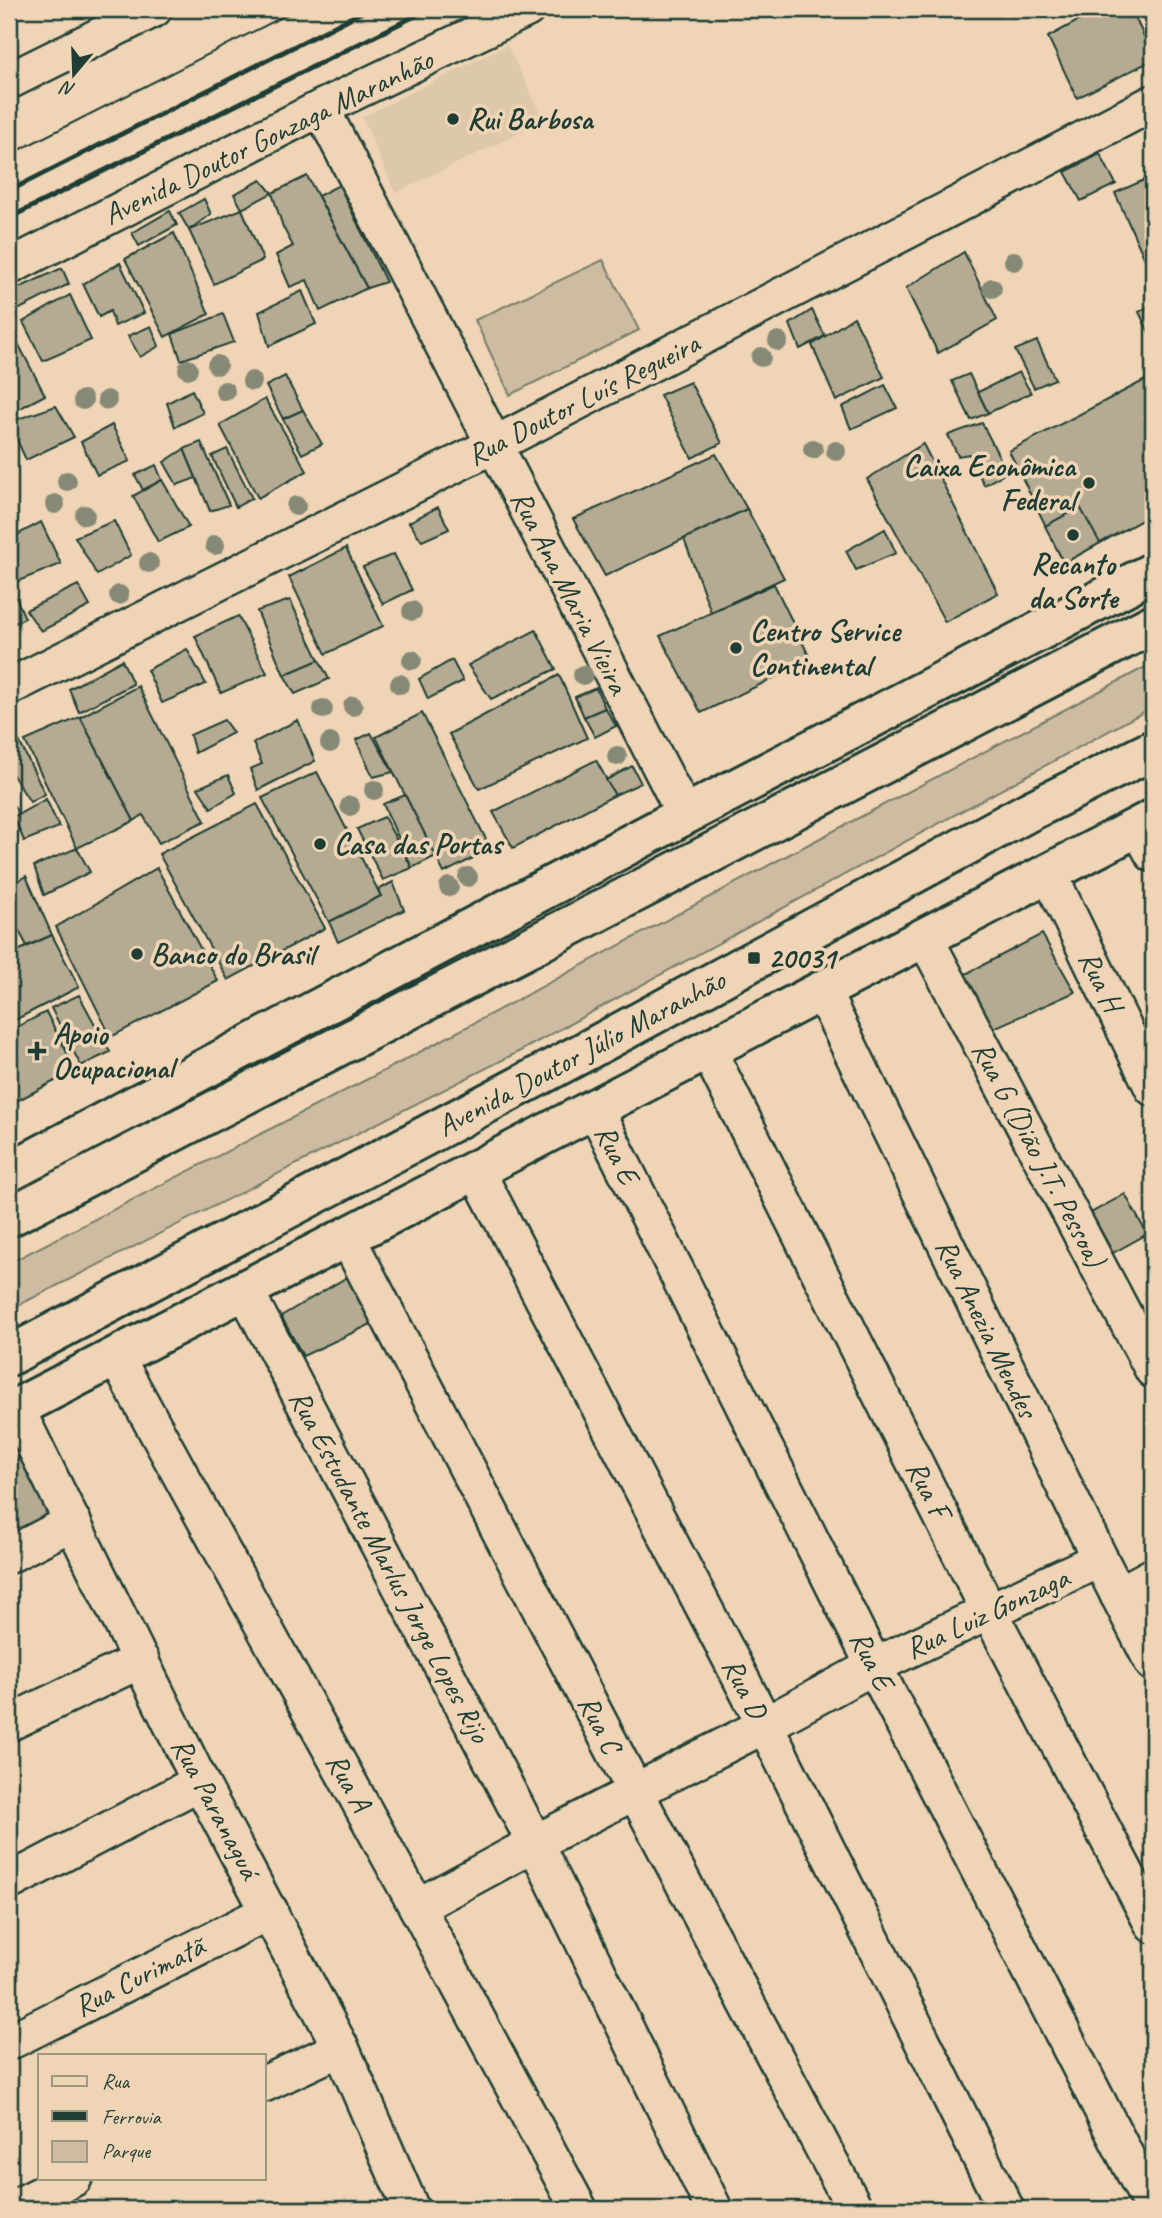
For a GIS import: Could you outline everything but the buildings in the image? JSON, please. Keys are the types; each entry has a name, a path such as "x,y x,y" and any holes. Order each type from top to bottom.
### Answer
{"main road":[{"path":"9,1172 685,815 1153,572"},
{"path":"9,1216 1153,624"},
{"name":"Avenida Doutor Júlio Maranhão","path":"9,1356 584,1052 1030,811 1153,750"},
{"name":"Avenida Doutor Júlio Maranhão","path":"12,1410 1049,874 1148,833"}],"street":[{"path":"9,81 154,9"},
{"name":"Avenida Doutor Gonzaga Maranhão","path":"9,267 321,108 527,9"},
{"name":"Rua Doutor Luís Regueira","path":"9,687 494,445 1153,103"},
{"name":"Rua Ana Maria Vieira","path":"321,108 685,815"},
{"name":"Rua H","path":"1049,874 1153,1088"},
{"name":"Rua G (Dião J.T. Pessoa)","path":"925,938 1153,1370"},
{"name":"Rua Anezia Mendes","path":"822,991 1153,1663"},
{"name":"Rua F","path":"708,1050 989,1611 1153,1925"},
{"name":"Rua E","path":"595,1109 874,1666 1153,2209"},
{"name":"Rua D","path":"476,1170 765,1725 1006,2209"},
{"name":"Rua C","path":"347,1237 855,2209"},
{"name":"Rua Estudante Marlus Jorge Lopes Rijo","path":"245,1290 535,1843 714,2209"},
{"name":"Rua A","path":"116,1357 417,1907 576,2208"},
{"name":"Rua Paranaguá","path":"12,1410 73,1522 200,1782 341,2048 411,2209"},
{"path":"9,1555 73,1522"},
{"name":"Rua Luiz Gonzaga","path":"874,1666 1100,1559"},
{"path":"1118,1595 1153,1576"},
{"path":"9,1723 141,1660"},
{"path":"417,1907 874,1666"},
{"path":"9,1882 200,1782"},
{"name":"Rua Curimatã","path":"9,2042 270,1911"},
{"path":"266,2083 341,2048"},
{"path":"12,2209 70,2180"}],"shaded area":[{"name":"Rui Barbosa","path":"507,45 545,121 395,193 362,117"}],"green space":[{"path":"603,260 639,330 510,395 475,320"},
{"path":"1153,663 1153,707 520,1051 9,1310 9,1263 403,1061"}],"tram line":[{"path":"9,155 298,9"}],"railway":[{"path":"9,191 368,9"},
{"path":"9,218 429,9"}],"place":[{"name":"Rui Barbosa","path":"453,119"},
{"name":"Caixa Econômica Federal","path":"1089,483"},
{"name":"Recanto da Sorte","path":"1073,535"},
{"name":"Centro Service Continental","path":"736,648"},
{"name":"Casa das Portas","path":"320,844"},
{"name":"Banco do Brasil","path":"137,954"},
{"name":"20031","path":"754,958"},
{"name":"Apoio Ocupacional","path":"37,1051"}]}
